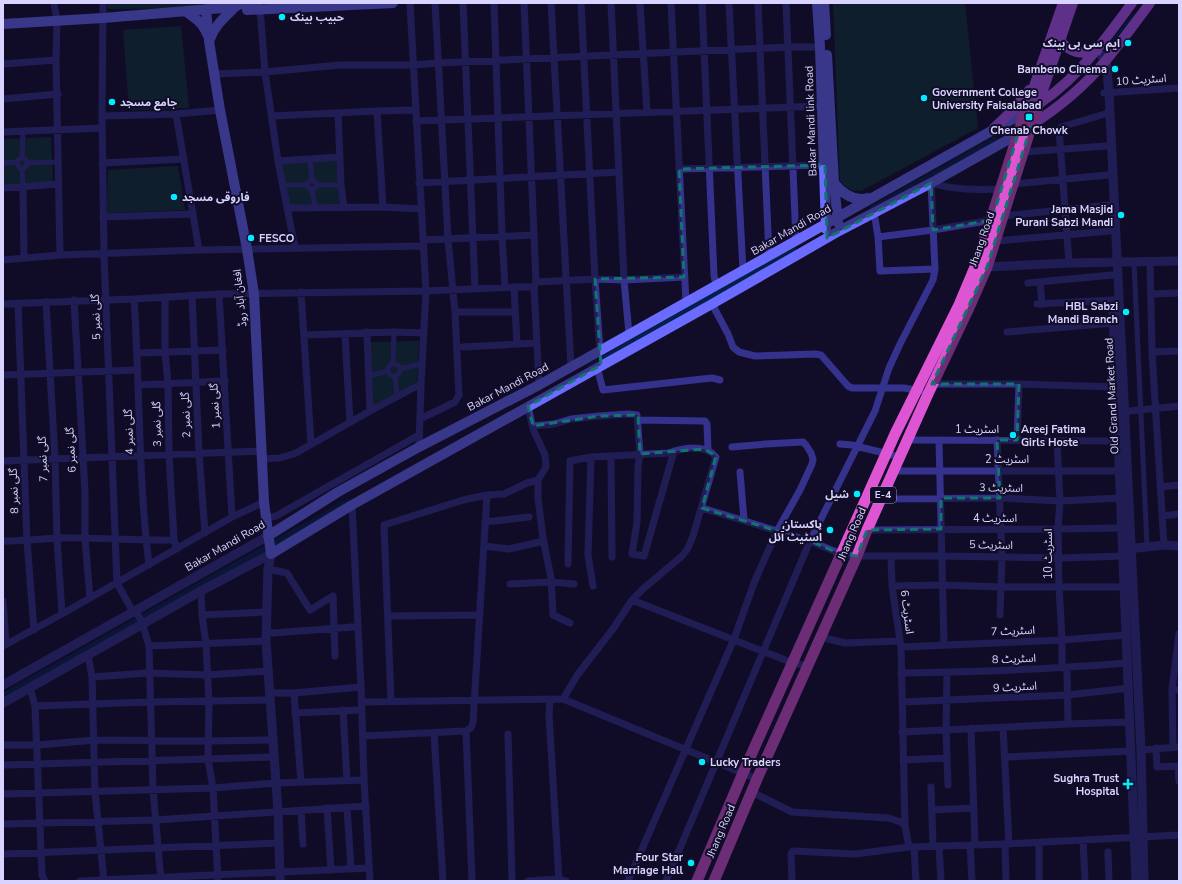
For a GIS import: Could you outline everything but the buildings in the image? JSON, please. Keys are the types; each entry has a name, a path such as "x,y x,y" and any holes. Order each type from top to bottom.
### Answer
{"highway":[{"name":"Jhang Road","path":"697,881 887,453 926,389 968,310 987,267 1038,105"},
{"name":"Jhang Road","path":"714,881 757,779 857,556 907,440 978,260 992,220 1025,112"}],"main road":[{"path":"3,24 104,18 185,11 203,7 393,3"},
{"name":"Bakar Mandi link Road","path":"817,3 827,238"},
{"name":"Bakar Mandi link Road","path":"824,3 834,183 839,231"},
{"path":"1025,112 1063,3"},
{"path":"1038,105 1073,3"},
{"path":"1025,112 1038,105 1063,86 1096,51 1132,3"},
{"path":"1018,134 1068,99 1086,83 1150,3"},
{"path":"209,41 217,25 239,6"},
{"path":"203,7 209,41"},
{"path":"185,11 203,25 209,41"},
{"path":"1060,40 1065,47 1072,51 1080,53 1096,51"},
{"name":"افغان آباد روڈ","path":"209,41 220,110 247,249 254,294 261,455 264,502 270,546"},
{"path":"994,128 1018,105 1036,78"},
{"name":"Bakar Mandi Road","path":"270,546 286,525 338,492 419,447 539,385 770,256 994,128 1025,112"},
{"name":"Bakar Mandi Road","path":"270,546 352,505 712,304 839,231 931,183 1018,134"},
{"path":"834,183 842,192 852,198 864,199 874,196"},
{"path":"619,340 626,352"},
{"path":"266,518 286,525"}],"street":[{"path":"54,3 58,20 56,60 58,94 60,255"},
{"name":"گلی نمبر 5","path":"103,3 103,216 117,583 139,618 148,646 153,789 160,879"},
{"path":"410,3 426,291 419,447"},
{"path":"420,419 455,402 460,395 454,289 448,239 444,181 435,3"},
{"path":"463,3 475,288"},
{"path":"494,3 505,287"},
{"path":"524,3 539,385"},
{"path":"551,3 571,366"},
{"path":"581,3 600,350"},
{"path":"611,3 624,280 629,334"},
{"path":"640,3 647,112"},
{"path":"670,3 686,302"},
{"path":"702,3 714,275 716,286"},
{"path":"729,3 743,271"},
{"path":"758,3 770,256"},
{"path":"786,3 796,241"},
{"path":"254,6 282,185 295,248"},
{"path":"215,74 265,72 340,65 413,65 643,53 820,47"},
{"name":"Old Grand Market Road","path":"1096,51 1104,62 1107,93 1139,836"},
{"path":"3,64 56,60"},
{"name":"اسٹریٹ 10","path":"1107,93 1179,88"},
{"name":"Old Grand Market Road","path":"1107,93 1105,114 1106,146 1110,230 1114,262 1112,275 1116,387 1121,412 1119,441 1122,528 1126,552 1125,586 1130,722 1136,750"},
{"path":"3,99 58,94"},
{"path":"416,121 822,106"},
{"path":"102,116 176,114 220,110"},
{"path":"272,116 377,110 415,110"},
{"path":"377,110 383,208"},
{"path":"338,113 341,185 344,208"},
{"path":"176,114 199,250"},
{"path":"1069,263 1059,128 1105,114"},
{"path":"3,132 102,128"},
{"path":"3,163 17,162 22,157 23,131"},
{"path":"1023,152 1106,146"},
{"path":"22,157 26,159 28,163"},
{"path":"278,161 340,157"},
{"path":"102,163 184,159"},
{"path":"310,159 312,180 317,185 341,185"},
{"path":"17,162 18,166 22,168 24,258"},
{"path":"22,168 28,163 59,162"},
{"path":"679,169 825,165"},
{"path":"419,183 619,172"},
{"path":"1013,184 1108,175"},
{"path":"282,185 307,185 312,180"},
{"path":"666,881 810,541 875,411 889,368 933,280 935,269 931,183 944,187 970,190 1001,189"},
{"path":"3,188 23,188 59,184"},
{"path":"307,185 309,189 312,190 315,207"},
{"path":"312,190 317,185"},
{"path":"1004,216 1109,204"},
{"path":"287,208 315,207 421,209"},
{"path":"874,212 878,238 880,270 935,269"},
{"path":"103,216 192,214"},
{"path":"878,238 992,220"},
{"path":"996,241 1110,230"},
{"path":"3,260 60,255 423,243 448,239 533,235"},
{"path":"987,267 1069,263 1179,261"},
{"path":"1150,262 1152,294 1152,352 1164,545"},
{"path":"1134,263 1147,546"},
{"path":"1028,283 1112,275"},
{"path":"3,304 219,294 426,291 514,287 595,279 624,280 684,277"},
{"path":"1040,282 1039,304 1113,300"},
{"path":"514,287 517,344"},
{"path":"301,292 311,443"},
{"path":"1152,294 1179,293"},
{"name":"گلی نمبر 1","path":"219,294 232,517"},
{"name":"گلی نمبر 2","path":"192,296 199,453 205,533"},
{"name":"گلی نمبر 3","path":"165,297 165,351 168,384 169,454 174,540 177,549"},
{"name":"گلی نمبر 4","path":"134,299 138,353 137,370 141,455 146,541 149,565"},
{"name":"گلی نمبر 6","path":"74,300 90,598"},
{"name":"گلی نمبر 7","path":"46,302 62,614"},
{"name":"گلی نمبر 8","path":"18,303 27,541 34,630"},
{"path":"712,304 728,334 733,347 739,352 756,356 815,354 821,356 848,386 852,388 926,389 1019,384 1116,387"},
{"path":"455,312 515,312"},
{"path":"1007,332 1114,323"},
{"path":"304,335 367,332 424,334"},
{"path":"367,332 370,411"},
{"path":"388,371 389,366 393,363 394,332"},
{"path":"345,334 350,422"},
{"path":"463,347 537,343"},
{"path":"138,353 223,350"},
{"path":"1152,352 1179,351"},
{"path":"393,363 398,364 400,369"},
{"path":"395,376 399,373 400,369 423,363"},
{"path":"597,367 603,390 712,378 720,380"},
{"path":"3,375 78,371 137,370"},
{"path":"368,376 388,371"},
{"path":"388,371 390,375 395,376"},
{"path":"395,376 397,396"},
{"path":"138,385 225,381"},
{"path":"3,460 228,452 280,458 296,453 311,443 421,384"},
{"path":"1017,440 1019,384"},
{"path":"528,406 533,426 544,455 546,468 538,480 538,498 551,582 553,615 570,623"},
{"path":"1121,412 1179,406"},
{"path":"533,426 554,424 570,419 598,416 637,415 640,454 638,468 637,522 632,554 644,556 674,451"},
{"path":"638,420 704,421 707,424 708,450"},
{"path":"266,518 276,516 420,436"},
{"name":"اسٹریٹ 1","path":"907,440 1119,441"},
{"path":"940,440 944,645"},
{"path":"997,440 1002,557 1000,615"},
{"name":"اسٹریٹ 10","path":"1058,440 1060,501 1058,529 1060,558 1059,587 1062,640 1068,695 1068,724"},
{"path":"628,881 734,639 754,583 777,531 808,474 813,459 811,453 803,442 732,448"},
{"path":"840,444 852,445 900,457"},
{"path":"562,699 591,655 613,629 632,600 682,556 688,548 702,508 716,458 704,448 680,449 668,453 591,457 570,461 568,564"},
{"path":"611,456 612,557"},
{"path":"591,457 588,556 593,586"},
{"name":"اسٹریٹ 2","path":"894,471 1120,471"},
{"path":"740,472 744,520"},
{"path":"391,701 384,525 463,500 487,495 504,494 527,483 538,480"},
{"path":"1160,487 1179,485"},
{"path":"363,736 466,731 471,728 473,722 487,495"},
{"name":"اسٹریٹ 3","path":"881,499 1000,498 1060,501 1121,498"},
{"path":"3,601 4,645 34,630 232,517 264,502"},
{"path":"352,505 370,881"},
{"name":"اسٹریٹ 5","path":"702,508 810,541 841,554 857,556 1060,558 1126,552"},
{"path":"1162,516 1179,514"},
{"path":"485,522 529,517"},
{"name":"اسٹریٹ 4","path":"867,530 1122,528"},
{"path":"3,541 27,541 57,538 146,541 174,540"},
{"path":"484,546 509,549 544,541"},
{"path":"270,546 266,641 274,740 280,876"},
{"name":"Bakar Mandi Road","path":"3,703 88,655 139,618 201,591 270,546"},
{"name":"Bakar Mandi Road","path":"3,685 139,618 270,546"},
{"path":"1126,552 1147,546 1179,546"},
{"path":"891,556 892,586"},
{"path":"268,569 287,573 310,610 333,596 335,656"},
{"path":"510,584 551,582 574,584"},
{"name":"اسٹریٹ 6","path":"916,881 911,847 905,826 900,644 892,586 1125,586"},
{"path":"201,591 208,674 208,759 213,788 218,878"},
{"path":"632,600 807,666"},
{"path":"202,614 267,612"},
{"path":"388,616 480,615"},
{"path":"267,630 273,633 353,627"},
{"path":"1005,757 1176,747 1176,690 1179,634"},
{"name":"اسٹریٹ 7","path":"820,637 845,643 944,645 1062,640 1127,635"},
{"path":"148,646 266,641"},
{"path":"88,655 92,677 92,705 95,740 95,792 104,880"},
{"name":"اسٹریٹ 8","path":"901,673 1065,668 1128,663"},
{"path":"92,677 149,673 208,674 269,671"},
{"path":"947,672 946,730 948,785"},
{"path":"35,706 209,701 270,697 294,693 361,687"},
{"path":"30,688 35,706 42,875 45,881"},
{"name":"اسٹریٹ 9","path":"902,702 1068,695 1129,688"},
{"path":"294,693 301,782"},
{"path":"528,881 561,880 549,715 550,699"},
{"path":"296,713 343,710 391,701 562,699 757,779"},
{"path":"343,710 347,780"},
{"path":"902,732 1130,722"},
{"path":"1003,727 1007,844 1006,881"},
{"path":"971,728 974,808 972,881"},
{"path":"466,731 472,881"},
{"path":"434,733 443,881"},
{"path":"508,734 512,881"},
{"path":"3,745 37,745 95,740 274,740"},
{"path":"1156,748 1157,766 1178,766 1179,781"},
{"path":"3,765 274,758"},
{"path":"903,760 947,758"},
{"path":"3,794 213,788 276,783 364,780"},
{"path":"931,787 932,810 941,881"},
{"path":"752,792 792,812 888,818 901,822 905,826"},
{"path":"3,824 155,820 366,806"},
{"path":"346,807 351,869"},
{"path":"327,808 331,870"},
{"path":"932,810 974,808"},
{"path":"301,810 303,844"},
{"path":"792,881 791,854 793,851 855,854 911,847 1039,843 1139,836 1179,835"},
{"path":"1136,881 1139,836"},
{"path":"1139,836 1144,881"},
{"path":"1083,840 1085,881"},
{"path":"3,854 279,843"},
{"path":"1039,843 1039,881"},
{"path":"1108,852 1108,881"},
{"path":"80,881 280,876 331,870 369,868"}],"highlighted area":[{"path":"1031,126 987,267 932,384 1019,384 1017,440 997,440 1000,498 941,498 941,529 867,530 857,556 841,554 810,541 702,508 716,456 704,449 640,454 638,415 599,416 533,426 528,406 601,365 595,279 684,277 679,169 825,165 827,238 931,183 933,230 992,220 1018,134"}],"green space":[{"path":"107,3 200,3 200,8 108,9"},
{"name":"Government College University Faisalabad","path":"833,3 965,3 978,128 861,191 851,190 846,187 840,180"},
{"path":"181,26 189,108 129,110 123,30"},
{"path":"51,137 53,182 3,184 3,139"},
{"path":"336,159 340,206 289,205 281,162"},
{"path":"178,166 185,210 107,213 108,170"},
{"path":"419,341 417,385 368,411 371,342"}],"waterway":[{"path":"1105,53 1134,17"},
{"path":"873,208 995,140"},
{"path":"590,367 693,306 794,251"},
{"path":"3,696 348,502"}],"place":[{"name":"حبیب بینک","path":"282,17"},
{"name":"ایم سی بی بینک","path":"1128,43"},
{"name":"Bambeno Cinema","path":"1115,69"},
{"name":"Government College University Faisalabad","path":"924,98"},
{"name":"جامع مسجد","path":"112,102"},
{"name":"Chenab Chowk","path":"1029,117"},
{"name":"فاروقی مسجد","path":"174,197"},
{"name":"Jama Masjid Purani Sabzi Mandi","path":"1121,215"},
{"name":"FESCO","path":"251,238"},
{"name":"HBL Sabzi Mandi Branch","path":"1126,312"},
{"name":"Areej Fatima Girls Hoste","path":"1013,435"},
{"name":"شیل","path":"857,494"},
{"name":"پاکستان اسٹیٹ آئل","path":"830,530"},
{"name":"Lucky Traders","path":"702,762"},
{"name":"Sughra Trust Hospital","path":"1128,784"},
{"name":"Four Star Marriage Hall","path":"691,863"}]}
